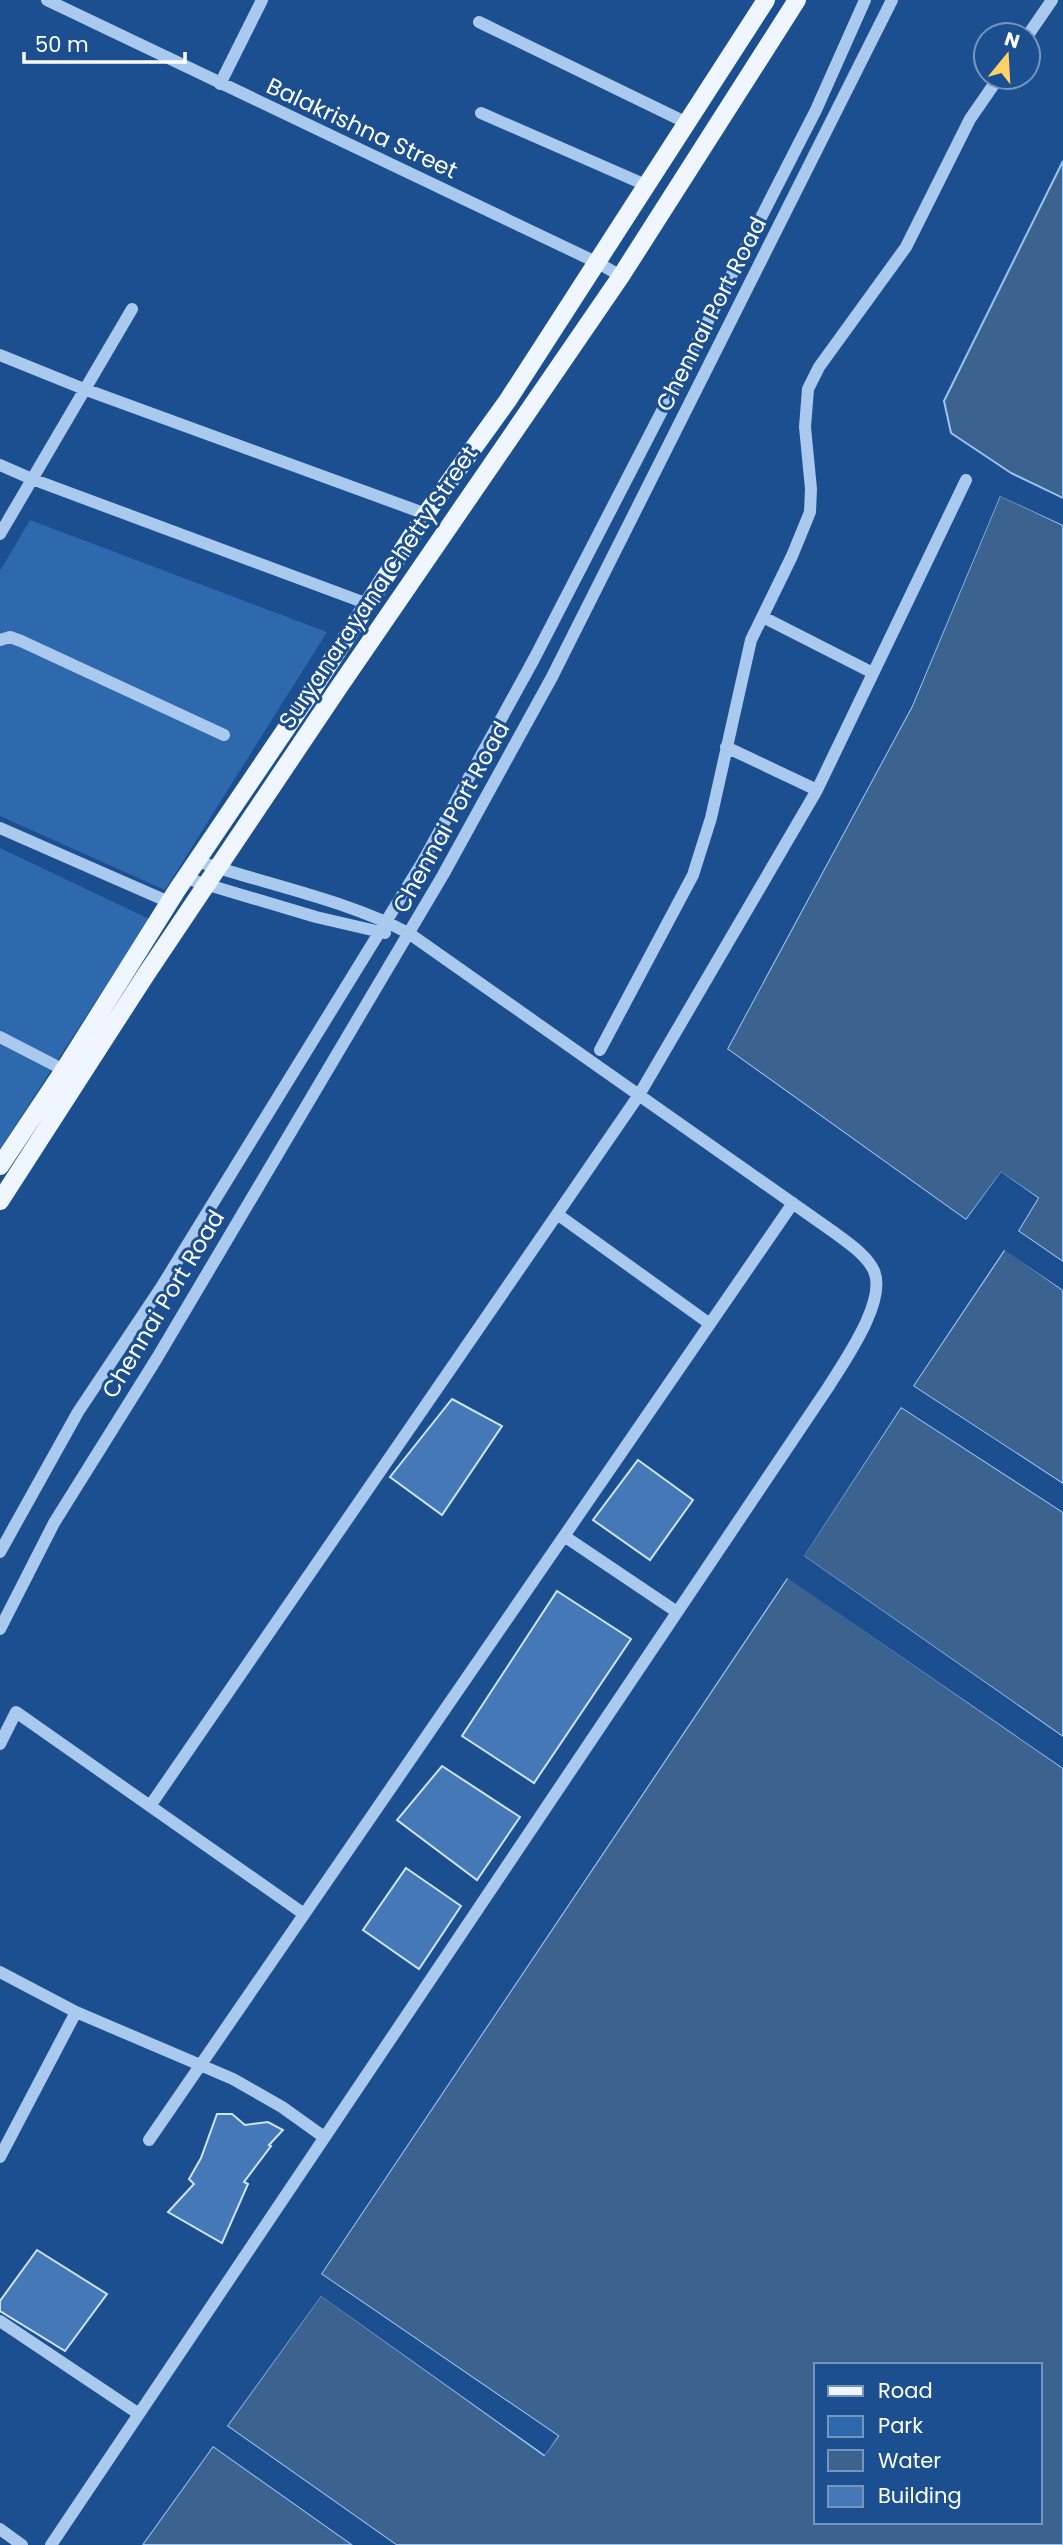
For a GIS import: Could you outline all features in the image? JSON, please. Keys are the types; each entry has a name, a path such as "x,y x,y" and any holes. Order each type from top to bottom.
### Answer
{"main road":[{"name":"Suryanarayana Chetty Street","path":"0,1166 64,1070 169,902 426,514 508,400 766,0"},
{"name":"Suryanarayana Chetty Street","path":"0,1201 337,690 621,275 797,0"}],"street":[{"name":"Balakrishna Street","path":"47,0 64,4 220,84 621,275"},
{"path":"220,84 262,0"},
{"name":"Chennai Port Road","path":"0,1552 22,1508 78,1412 162,1286 422,863 534,659 635,464 816,110 865,0"},
{"name":"Chennai Port Road","path":"0,1629 54,1523 157,1357 410,934 552,677 892,0"},
{"path":"1038,21 1052,0"},
{"path":"479,23 687,122"},
{"path":"600,1050 693,875 711,818 751,640 810,512 811,489 805,427 808,389 819,367 906,247 970,119 989,91"},
{"path":"481,113 648,186"},
{"path":"0,534 132,309"},
{"path":"0,355 84,389 426,514"},
{"path":"0,465 32,480 368,604"},
{"path":"150,1806 639,1096 817,790 966,480"},
{"path":"763,617 873,673"},
{"path":"0,640 10,637 21,641 224,735"},
{"path":"726,747 817,790"},
{"path":"0,828 169,902"},
{"path":"51,2545 829,1386 857,1340 875,1298 877,1284 874,1271 865,1259 835,1233 410,934 383,927 197,861"},
{"path":"185,878 316,917 383,927"},
{"path":"0,1037 64,1070"},
{"path":"149,2140 793,1203"},
{"path":"557,1214 710,1324"},
{"path":"564,1536 677,1612"},
{"path":"0,1744 16,1712 304,1914"},
{"path":"0,1972 76,2012 254,2090 324,2137"},
{"path":"0,2157 76,2012"},
{"path":"0,2321 139,2414"},
{"path":"0,2529 22,2545"}],"green space":[{"path":"30,520 327,632 165,890 0,816 0,571"},
{"path":"0,848 149,919 0,1149"}],"water":[{"path":"1063,161 1063,498 1011,473 951,433 944,401"},
{"path":"1000,495 1063,525 1063,1262 1018,1231 1038,1198 1001,1173 966,1220 727,1049 912,706"},
{"path":"1005,1249 1063,1290 1063,1484 913,1386"},
{"path":"901,1407 1063,1512 1063,1737 803,1556"},
{"path":"788,1577 1063,1768 1063,2545 396,2545 227,2426 321,2295 544,2455 558,2436 321,2274"},
{"path":"213,2446 353,2545 142,2545"}],"pier":[{"path":"1000,492 1063,521 1063,525 1000,496 912,706 727,1049 966,1220 1001,1172 1038,1198 1018,1231 1063,1262 1063,1265 1015,1233 1034,1199 1002,1177 965,1224 723,1049 909,705"},
{"path":"1004,1246 1063,1286 1063,1290 1004,1250 913,1386 1063,1484 1063,1488 909,1387"},
{"path":"899,1404 903,1404 1063,1508 1063,1512 901,1407 804,1556 1063,1737 1063,1740 800,1557"},
{"path":"789,1574 1063,1764 1063,1768 787,1578 321,2274 558,2436 545,2455 321,2296 227,2426 396,2545 390,2545 225,2429 224,2425 321,2292 544,2450 553,2437 319,2277 318,2273 785,1575"},
{"path":"213,2443 356,2545 213,2446 142,2545 138,2545"}],"building":[{"path":"452,1399 502,1426 442,1515 390,1477"},
{"path":"638,1460 693,1500 650,1560 593,1520"},
{"path":"557,1591 631,1639 534,1783 462,1736"},
{"path":"442,1766 520,1817 477,1880 397,1820"},
{"path":"406,1868 461,1906 419,1969 363,1930"},
{"path":"217,2114 232,2114 245,2125 268,2122 283,2130 269,2145 271,2146 244,2182 248,2184 222,2243 168,2212 194,2184 189,2179 201,2158"},
{"path":"37,2250 107,2294 65,2351 0,2311 0,2301"}]}
